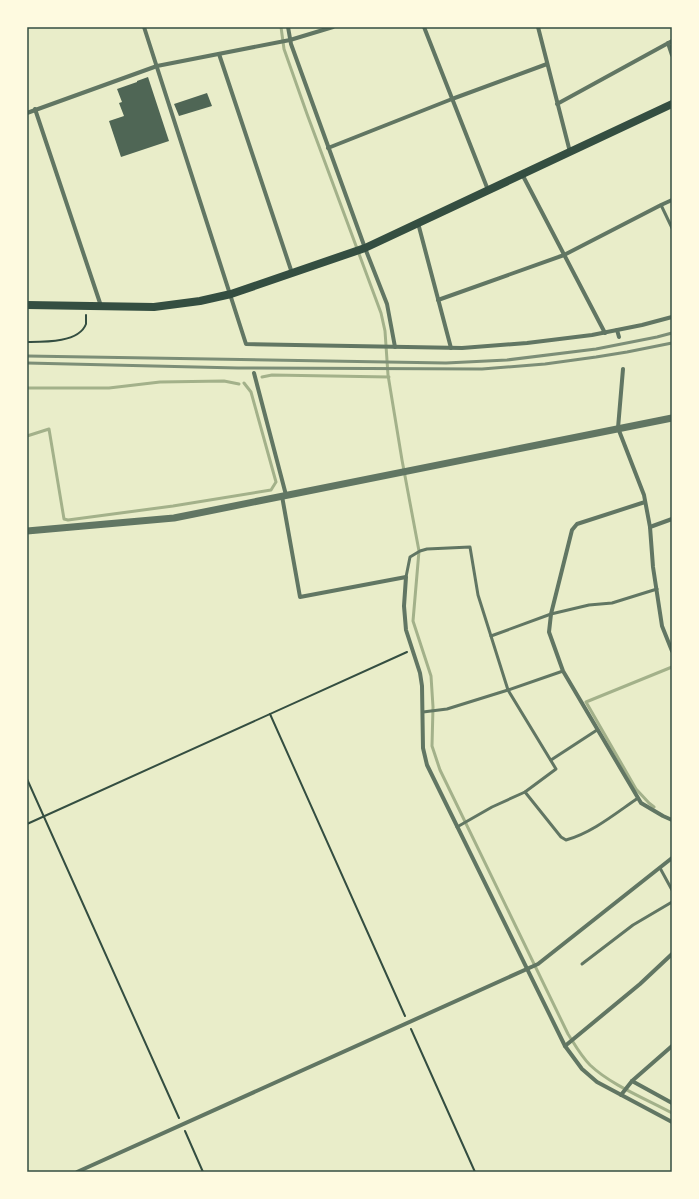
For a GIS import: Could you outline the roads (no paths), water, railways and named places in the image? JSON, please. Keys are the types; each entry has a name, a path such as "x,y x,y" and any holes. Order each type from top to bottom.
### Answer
{"main road":[{"path":"27,305 154,306 200,301 231,294 359,250 672,104"}],"street":[{"path":"144,27 246,344 451,348 526,343 605,333 672,317"},
{"path":"288,27 290,40 328,148 359,250 387,304 395,347"},
{"path":"27,113 157,66 290,40 333,27"},
{"path":"424,27 488,190"},
{"path":"538,27 570,152"},
{"path":"558,104 670,42 672,55"},
{"path":"219,54 292,274"},
{"path":"328,148 452,99 548,64"},
{"path":"35,109 101,306"},
{"path":"522,174 605,333"},
{"path":"438,300 564,255 672,200"},
{"path":"418,223 451,348"},
{"path":"617,330 619,337"},
{"path":"623,369 618,428 644,495 650,527 662,626 672,651"},
{"path":"254,373 284,496 300,597 406,577 404,606 406,630 420,673 425,712 423,748 427,765 457,827 567,1045 582,1069 597,1082 622,1093 672,1122"},
{"path":"27,531 174,518 672,418"},
{"path":"645,502 577,524 572,530 551,614 549,632 562,671 641,803 672,820"},
{"path":"650,527 672,519"},
{"path":"77,1172 538,964 672,858"},
{"path":"567,1045 640,984 672,954"},
{"path":"622,1093 632,1081 672,1046"},
{"path":"632,1081 672,1103"}],"lane":[{"path":"660,205 672,228"},
{"path":"406,577 410,557 420,551 427,549 470,547 478,595 508,690 556,769 525,792 492,807 457,827"},
{"path":"491,636 551,614 612,603 657,589"},
{"path":"425,712 447,709 562,671"},
{"path":"551,760 597,730"},
{"path":"525,792 561,837 566,840 574,838 595,827 638,798"},
{"path":"660,868 672,890"},
{"path":"582,964 633,924 672,902"}],"waterway":[{"path":"281,27 284,49 381,313 385,331 388,375 419,551 413,621 431,676 433,707 432,746 440,770 568,1034 578,1050 590,1065 608,1079 672,1113"},
{"path":"262,377 272,375 389,377"},
{"path":"27,388 109,388 160,382 224,381 239,384"},
{"path":"27,436 49,429 64,519 68,520 173,506 271,490 276,482 251,392 244,383"},
{"path":"654,807 636,789 586,702 672,667"}],"railway":[{"path":"27,356 446,363 507,360 596,349 672,333"},
{"path":"27,363 238,368 482,369 545,364 627,352 672,343"}]}
